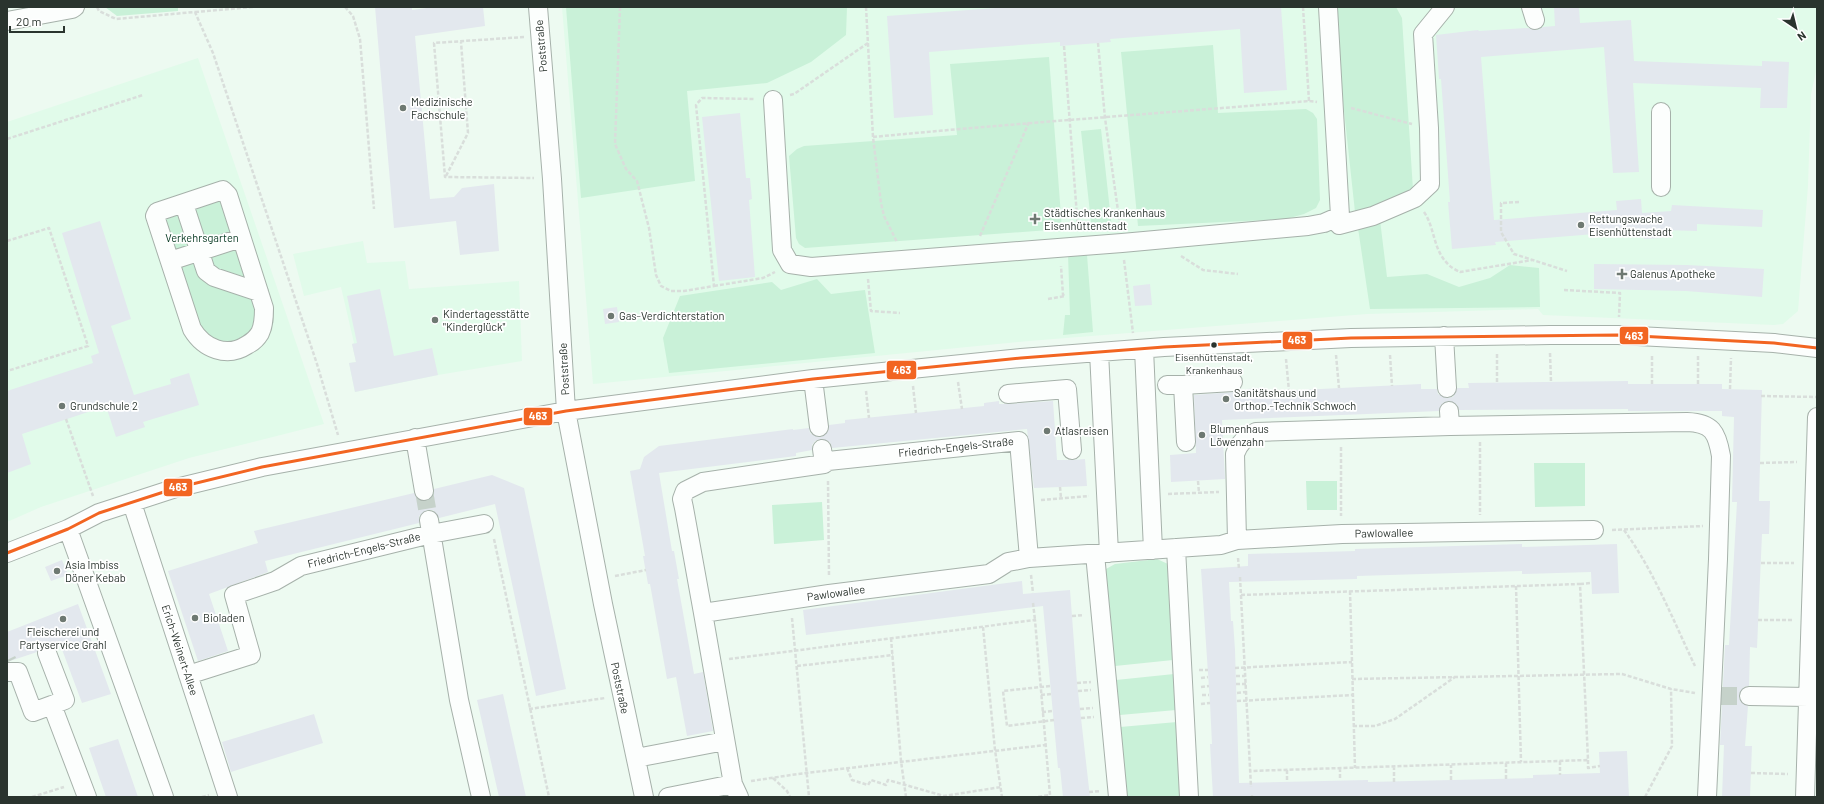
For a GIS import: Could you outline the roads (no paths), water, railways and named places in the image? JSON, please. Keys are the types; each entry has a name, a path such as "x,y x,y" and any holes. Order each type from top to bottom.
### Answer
{"street":[{"path":"7,21 72,9 75,7"},
{"name":"Poststraße","path":"538,7 552,179 566,411 621,696 644,797"},
{"path":"773,100 782,250 790,264 811,268 1122,243 1308,226 1324,223 1340,216 1328,7"},
{"path":"1339,225 1373,216 1414,198 1430,184 1429,128 1423,34 1445,7"},
{"path":"1661,112 1661,187"},
{"path":"223,190 228,195 241,238 264,308 264,321 261,332 255,340 238,351 228,352 216,350 203,343 192,329 155,216 157,212 223,190"},
{"path":"184,204 206,271 214,277 259,292"},
{"path":"170,261 241,238"},
{"path":"7,553 68,528 99,513 176,488 262,467 566,411 813,379 956,364 1099,352 1139,344 1284,342 1389,337 1618,335 1731,340 1817,348"},
{"path":"1444,336 1447,388"},
{"path":"1139,344 1153,550"},
{"path":"1099,352 1106,495 1102,553 1118,797"},
{"path":"813,379 819,427"},
{"path":"1186,442 1175,385 1233,382"},
{"path":"1008,394 1066,389 1072,450"},
{"path":"1805,797 1811,563 1817,417"},
{"path":"1237,540 1235,454 1238,446 1249,435 1256,432 1341,428 1449,419 1480,426 1701,422 1712,430 1718,442 1720,456 1715,696 1707,797"},
{"path":"416,438 424,491"},
{"name":"Friedrich-Engels-Straße","path":"703,613 682,500 685,492 703,482 825,458 1019,441 1029,558"},
{"name":"Erich-Weinert-Allee","path":"132,503 228,797"},
{"name":"Friedrich-Engels-Straße","path":"188,674 251,655 234,595 275,581 301,566 430,527 484,524"},
{"path":"430,527 459,700 481,797"},
{"path":"68,528 164,797"},
{"name":"Pawlowallee","path":"703,613 790,599 989,574 1008,562 1029,558 1221,545 1237,540 1342,534 1594,530"},
{"path":"1176,548 1188,797"},
{"path":"668,797 736,790 725,741 703,613"},
{"path":"9,668 18,672 33,712 65,700 47,653"},
{"path":"1749,696 1808,697"},
{"path":"52,705 84,789"},
{"path":"636,758 725,741"}],"tunnel":[{"path":"424,491 429,520"},
{"path":"1719,696 1749,696"}],"place":[{"name":"Medizinische Fachschule","path":"403,108"},
{"name":"Städtisches Krankenhaus Eisenhüttenstadt","path":"1035,219"},
{"name":"Rettungswache Eisenhüttenstadt","path":"1581,225"},
{"name":"Galenus Apotheke","path":"1622,274"},
{"name":"Gas-Verdichterstation","path":"611,316"},
{"name":"Kindertagesstätte \"Kinderglück\"","path":"435,320"},
{"name":"Eisenhüttenstadt, Krankenhaus","path":"1214,345"},
{"name":"Sanitätshaus und Orthop.-Technik Schwoch","path":"1226,399"},
{"name":"Grundschule 2","path":"62,406"},
{"name":"Atlasreisen","path":"1047,431"},
{"name":"Blumenhaus Löwenzahn","path":"1202,435"},
{"name":"Asia Imbiss Döner Kebab","path":"57,571"},
{"name":"Bioladen","path":"195,618"},
{"name":"Fleischerei und Partyservice Grahl","path":"63,619"}],"park label":[{"name":"Verkehrsgarten","path":"202,238"}]}
